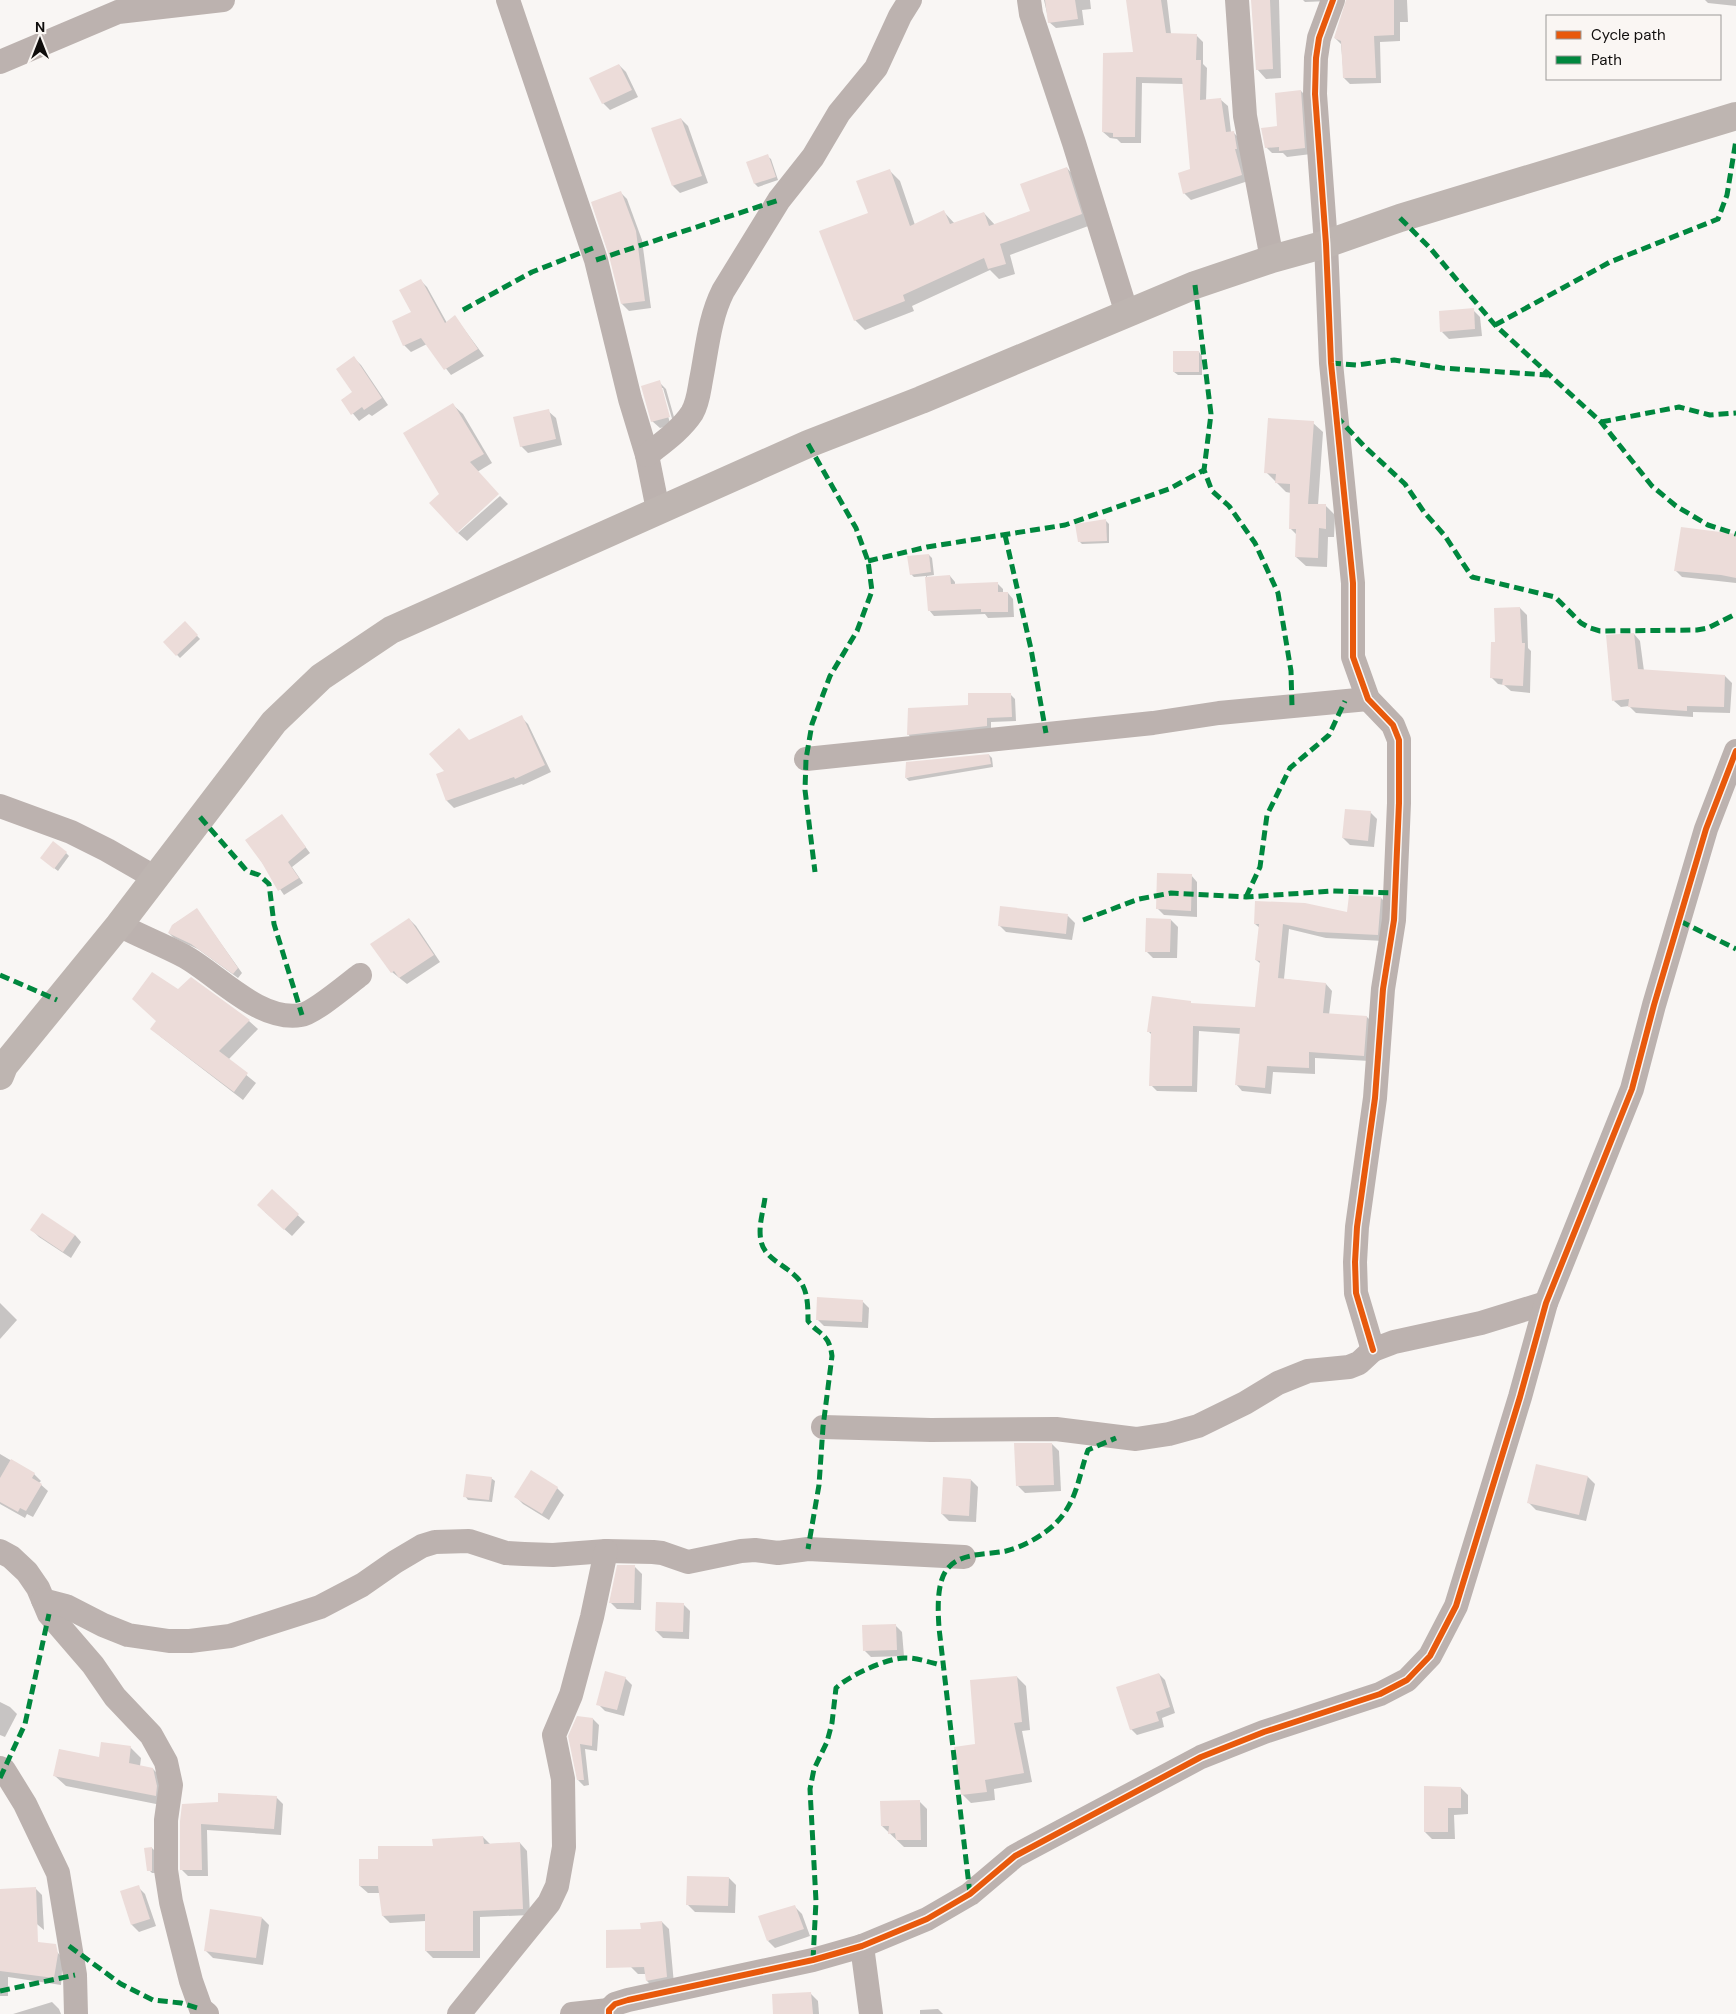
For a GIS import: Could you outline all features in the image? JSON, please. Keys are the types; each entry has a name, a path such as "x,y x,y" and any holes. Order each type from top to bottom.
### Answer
{"main road":[{"path":"1,1069 118,925 274,722 321,677 391,630 808,444 930,396 1195,285 1272,259 1326,244 1400,218 1736,116"}],"street":[{"path":"0,62 118,12 221,0"},
{"path":"508,0 596,260 630,399 648,455 658,510"},
{"path":"648,455 691,414 697,400 713,317 723,291 780,200 813,157 839,113 876,68 910,0"},
{"path":"1029,0 1031,14 1074,143 1127,314"},
{"path":"1237,0 1244,116 1272,259"},
{"path":"1333,0 1319,38 1316,58 1315,94 1326,244 1331,363 1353,583 1353,657 1368,699 1393,725 1399,740 1399,803 1394,920 1383,989 1375,1098 1357,1227 1355,1262 1356,1293 1373,1350"},
{"path":"806,759 1153,723 1219,713 1368,699"},
{"path":"572,2014 609,2012 615,2004 628,2000 813,1960 862,1946 927,1919 970,1894 1015,1856 1201,1757 1264,1732 1380,1694 1407,1680 1430,1656 1456,1606 1520,1397 1546,1303 1632,1089 1654,1004 1706,829 1736,750"},
{"path":"0,806 71,832 107,850 154,878"},
{"path":"118,925 185,957 257,1006 270,1012 288,1016 305,1014 360,974"},
{"path":"823,1427 931,1430 1056,1429 1136,1439 1169,1434 1198,1426 1244,1403 1289,1377 1308,1370 1349,1367 1359,1363 1373,1350 1394,1342 1495,1320 1546,1303"},
{"path":"43,1600 66,1606 102,1626 128,1635 169,1642 230,1636 320,1607 362,1585 422,1546 435,1542 469,1541 506,1553 524,1554 553,1555 606,1551 662,1553 688,1562 740,1551 755,1550 778,1553 808,1550 964,1557"},
{"path":"0,1551 11,1557 27,1572 49,1614 93,1665 115,1697 151,1735 166,1762 172,1785 166,1820 166,1870 191,1981 201,2009 207,2014"},
{"path":"459,2014 548,1903 557,1886 564,1847 564,1806 563,1779 554,1735 571,1695 592,1617 606,1551"},
{"path":"0,1768 4,1770 25,1804 58,1873 74,1975 76,2014"},
{"path":"862,1946 871,2014"}],"building":[{"path":"1045,0 1075,0 1078,19 1048,23"},
{"path":"1126,0 1161,0 1166,33 1197,34 1196,60 1201,60 1200,100 1221,98 1226,132 1234,131 1237,149 1235,149 1242,175 1183,194 1178,173 1190,169 1182,78 1136,77 1135,137 1113,137 1113,133 1102,132 1103,53 1133,52"},
{"path":"1251,0 1270,0 1273,69 1256,70"},
{"path":"1346,0 1394,0 1394,35 1374,36 1376,78 1343,78 1341,41 1334,38"},
{"path":"619,64 632,90 602,104 589,78"},
{"path":"1301,90 1305,148 1279,151 1279,147 1265,148 1261,128 1277,126 1275,93"},
{"path":"681,118 702,176 672,186 651,128"},
{"path":"768,154 776,177 754,184 746,162"},
{"path":"1067,167 1082,214 1000,244 1006,264 988,269 984,258 903,295 905,301 854,321 819,231 868,213 856,181 890,169 910,226 944,210 950,224 984,212 989,226 1030,211 1020,184"},
{"path":"621,191 636,231 645,301 621,304 609,256 591,202"},
{"path":"421,279 445,323 455,315 478,349 444,370 421,338 403,346 392,321 411,312 399,290"},
{"path":"1474,308 1475,329 1440,332 1439,311"},
{"path":"1173,351 1199,351 1199,372 1173,372"},
{"path":"354,356 382,398 364,410 362,407 351,415 341,400 352,392 336,369"},
{"path":"660,380 670,417 651,422 641,386"},
{"path":"453,403 484,454 470,462 499,494 457,533 429,503 439,494 403,433"},
{"path":"549,409 556,439 520,447 513,417"},
{"path":"1268,418 1314,421 1308,504 1326,504 1326,529 1319,528 1318,558 1295,557 1296,529 1289,529 1290,484 1275,483 1276,474 1264,473"},
{"path":"1106,519 1107,541 1078,542 1075,524"},
{"path":"1681,527 1736,534 1736,578 1674,571"},
{"path":"929,554 931,572 910,575 907,556"},
{"path":"950,575 951,584 998,582 998,592 1008,592 1008,612 981,612 981,609 928,611 925,577"},
{"path":"1520,607 1522,643 1525,643 1523,686 1502,685 1503,679 1490,678 1491,642 1495,642 1494,608"},
{"path":"185,621 198,635 176,656 163,642"},
{"path":"1634,633 1638,669 1725,675 1724,707 1687,706 1687,711 1628,707 1629,699 1612,701 1606,635"},
{"path":"968,693 1011,693 1012,717 987,718 987,726 907,735 908,708 968,705"},
{"path":"522,715 545,765 515,779 514,777 446,801 436,774 444,771 429,754 459,728 469,740"},
{"path":"989,754 991,764 905,778 906,762"},
{"path":"1345,809 1371,811 1368,841 1342,838"},
{"path":"282,814 306,847 288,862 299,878 278,891 262,863 245,840"},
{"path":"53,841 67,852 54,869 40,858"},
{"path":"1157,873 1192,874 1191,911 1156,909"},
{"path":"1349,895 1381,897 1378,935 1318,932 1283,924 1278,978 1326,983 1323,1013 1367,1016 1364,1056 1309,1052 1309,1068 1267,1066 1265,1088 1235,1085 1240,1028 1193,1026 1192,1086 1149,1086 1151,1032 1147,1032 1152,996 1191,1001 1191,1003 1255,1007 1260,961 1255,960 1259,924 1254,924 1255,901 1305,903 1347,912"},
{"path":"1000,906 1068,914 1066,934 998,926"},
{"path":"197,908 238,968 233,974 191,944 168,933 172,925"},
{"path":"409,918 434,955 399,978 394,971 391,973 370,944"},
{"path":"1146,918 1171,919 1170,952 1145,952"},
{"path":"152,972 178,989 191,977 250,1020 219,1051 248,1073 234,1092 150,1029 156,1021 132,999"},
{"path":"272,1189 299,1214 284,1230 257,1205"},
{"path":"42,1213 75,1235 63,1252 30,1230"},
{"path":"817,1297 863,1300 862,1322 816,1320"},
{"path":"1014,1443 1052,1443 1054,1485 1016,1486"},
{"path":"11,1459 35,1473 32,1478 42,1484 26,1511 20,1508 18,1512 0,1502 0,1478"},
{"path":"1536,1464 1588,1476 1579,1515 1527,1503"},
{"path":"531,1470 558,1487 542,1514 514,1497"},
{"path":"466,1474 492,1477 489,1500 463,1497"},
{"path":"943,1477 971,1479 969,1516 941,1514"},
{"path":"617,1565 635,1565 634,1603 609,1603"},
{"path":"656,1602 684,1603 683,1632 655,1631"},
{"path":"896,1624 897,1650 863,1651 862,1625"},
{"path":"605,1671 626,1677 617,1710 596,1705"},
{"path":"1159,1673 1170,1707 1156,1712 1159,1721 1130,1730 1116,1687"},
{"path":"1017,1676 1022,1722 1014,1723 1024,1773 985,1780 987,1792 961,1795 954,1747 975,1744 970,1680"},
{"path":"577,1716 593,1718 592,1746 580,1744 584,1780 577,1780 568,1736"},
{"path":"101,1742 131,1746 129,1763 153,1768 157,1786 156,1796 53,1776 59,1749 99,1757"},
{"path":"1424,1786 1461,1787 1461,1808 1448,1808 1448,1832 1424,1832"},
{"path":"218,1793 277,1796 274,1829 201,1824 202,1870 180,1870 182,1804 218,1802"},
{"path":"920,1800 921,1840 896,1840 895,1833 888,1834 889,1826 881,1826 880,1801"},
{"path":"483,1836 484,1844 520,1842 523,1909 473,1911 473,1951 425,1951 425,1914 382,1916 378,1886 359,1886 359,1859 378,1859 378,1846 433,1846 432,1839"},
{"path":"152,1847 152,1871 147,1871 144,1848"},
{"path":"687,1876 729,1877 728,1906 686,1905"},
{"path":"139,1885 150,1919 131,1925 120,1891"},
{"path":"36,1887 38,1942 56,1944 58,1954 54,1978 0,1971 0,1889"},
{"path":"795,1905 804,1929 767,1941 758,1916"},
{"path":"210,1909 262,1917 256,1958 204,1951"},
{"path":"662,1921 667,1977 646,1981 644,1967 606,1968 606,1930 641,1929 640,1923"},
{"path":"811,1992 813,2014 773,2014 772,1994"}],"marked path":[{"path":"1495,325 1610,262 1718,219 1727,195 1736,140"},
{"path":"596,260 779,200"},
{"path":"1400,218 1430,248 1495,325 1601,422 1652,486 1676,506 1708,525 1736,534"},
{"path":"463,310 532,272 593,248"},
{"path":"1195,285 1211,414 1204,470 1212,491 1229,506 1255,543 1278,593 1291,671 1292,706"},
{"path":"1331,363 1357,365 1394,360 1442,368 1548,375"},
{"path":"1601,422 1679,407 1710,415 1736,413"},
{"path":"1336,416 1364,446 1405,484 1424,512 1445,536 1472,577 1555,597 1581,623 1600,631 1697,630 1708,628 1736,614"},
{"path":"808,444 856,528 868,561 872,591 857,631 830,676 812,724 806,759 805,790 815,872"},
{"path":"868,561 927,547 1065,525 1169,489 1204,470"},
{"path":"1005,535 1031,649 1046,733"},
{"path":"1246,897 1260,867 1267,815 1290,768 1329,735 1345,701"},
{"path":"200,817 247,871 259,875 269,884 274,924 302,1015"},
{"path":"1083,920 1139,899 1171,893 1246,897 1333,891 1395,893"},
{"path":"1680,921 1736,949"},
{"path":"0,975 57,1000"},
{"path":"765,1198 760,1230 761,1241 768,1254 799,1279 807,1299 808,1321 829,1343 832,1356 823,1427 819,1485 808,1549"},
{"path":"970,1894 939,1628 938,1613 941,1581 948,1568 960,1559 1013,1549 1046,1532 1056,1523 1069,1506 1088,1450 1116,1438"},
{"path":"0,1778 25,1724 49,1614"},
{"path":"813,1960 816,1901 810,1789 814,1769 827,1742 832,1723 836,1688 869,1668 899,1659 916,1659 944,1666"},
{"path":"69,1946 121,1984 153,2000 181,2003 201,2009"},
{"path":"0,1991 75,1975"}],"cycle path":[{"path":"1333,0 1319,38 1316,58 1315,94 1326,244 1331,363 1353,583 1353,657 1368,699 1393,725 1399,740 1399,803 1394,920 1383,989 1375,1098 1357,1227 1355,1262 1356,1293 1373,1350"},
{"path":"609,2014 609,2010 615,2004 628,2000 813,1960 862,1946 927,1919 970,1894 1015,1856 1201,1757 1264,1732 1380,1694 1407,1680 1430,1656 1456,1606 1520,1397 1546,1303 1632,1089 1654,1005 1706,829 1736,751"}]}
